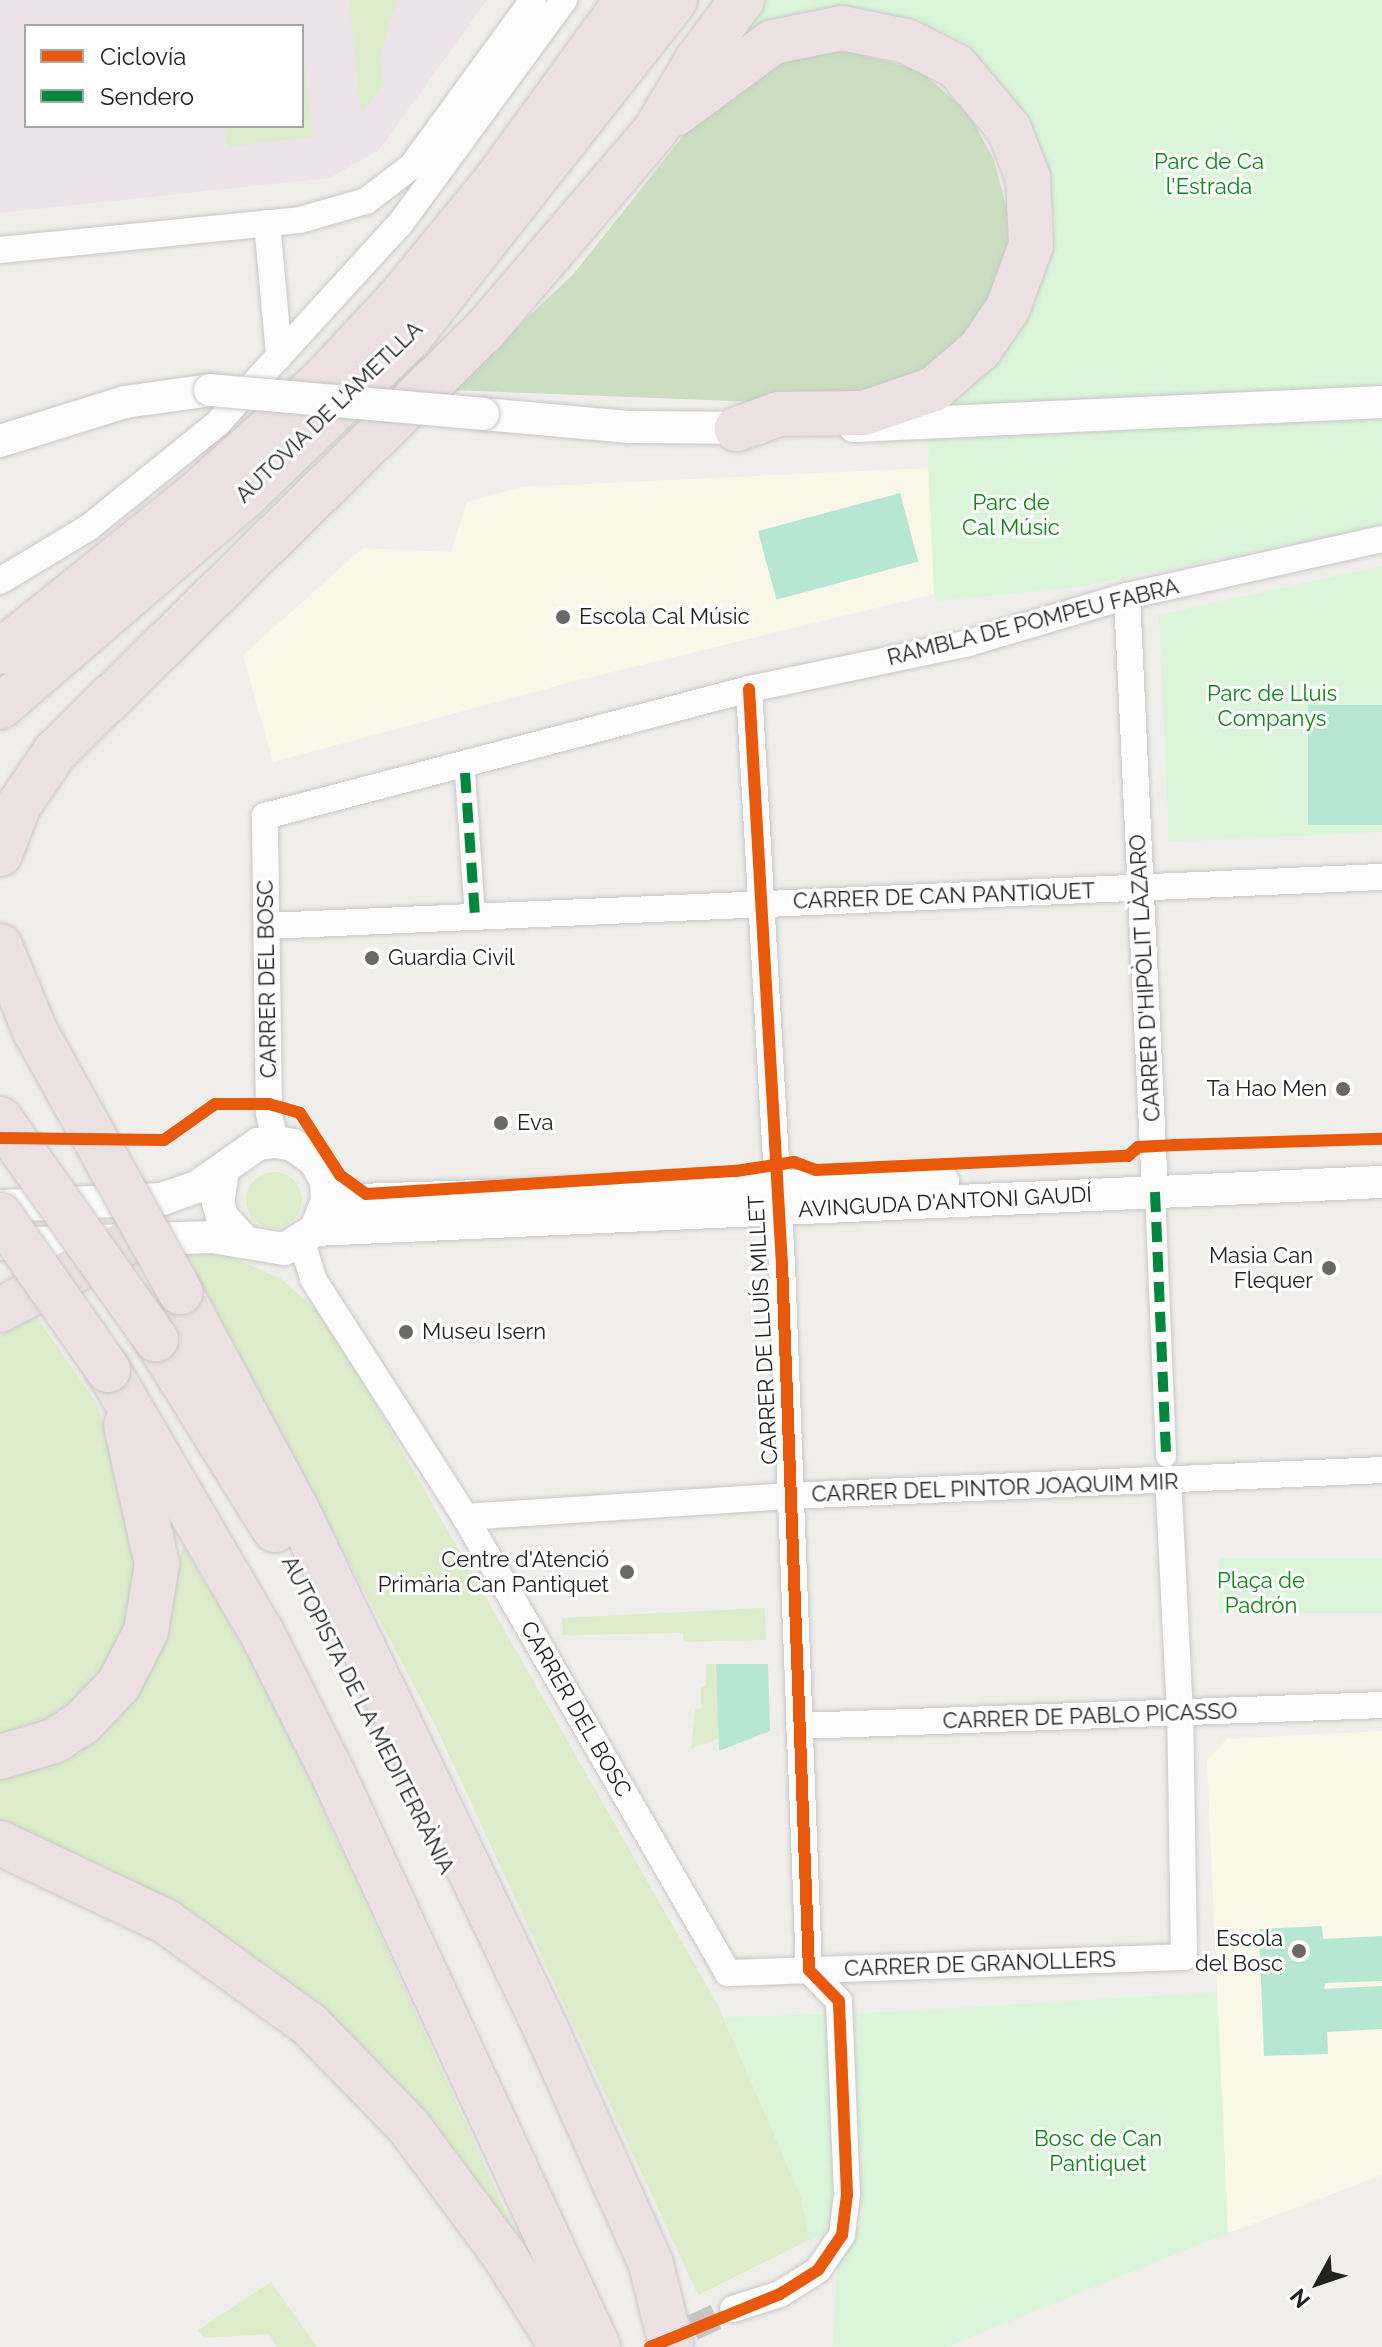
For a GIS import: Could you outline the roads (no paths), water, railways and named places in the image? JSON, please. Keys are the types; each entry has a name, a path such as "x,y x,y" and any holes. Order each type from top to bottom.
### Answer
{"highway":[{"name":"AUTOVIA DE L'AMETLLA","path":"0,652 193,497 322,381 401,296 497,179 627,0"},
{"name":"AUTOVIA DE L'AMETLLA","path":"0,707 244,497 410,337 675,0"},
{"path":"7,836 55,752 485,330 655,131 742,0"},
{"path":"655,131 773,42 842,28 906,41 956,66 1009,129 1028,178 1031,245 1008,308 980,349 934,389 864,413 779,414 737,429"},
{"path":"0,946 35,1031 297,1510 539,2014 651,2264 672,2346"},
{"name":"AUTOPISTA DE LA MEDITERRÀNIA","path":"0,1119 156,1339 269,1519 341,1656 672,2346"},
{"path":"0,1215 108,1370 206,1532 325,1758 598,2347"},
{"path":"0,1310 128,1242"},
{"path":"0,1757 30,1751 82,1723 119,1684 146,1631 157,1564 134,1451 108,1370"},
{"path":"0,1843 165,1921 254,1981 371,2084 452,2181 562,2347"},
{"path":"0,1862 105,1890"}],"street":[{"path":"0,250 267,223 366,201 412,166 533,0"},
{"path":"0,581 112,509 218,423 400,224 564,0"},
{"path":"267,223 279,356"},
{"path":"0,441 125,402 210,390 630,427 737,429 1382,402"},
{"name":"RAMBLA DE POMPEU FABRA","path":"265,816 749,689 965,644 1127,596 1382,539"},
{"name":"CARRER D'HIPÒLIT LÀZARO","path":"1127,596 1180,1713 1184,1957"},
{"name":"CARRER DE LLUÍS MILLET","path":"749,689 777,1198 809,1970"},
{"path":"465,773 475,917"},
{"name":"CARRER DEL BOSC","path":"265,816 269,1113 275,1142"},
{"name":"CARRER DE CAN PANTIQUET","path":"267,926 1382,877"},
{"path":"0,1206 162,1199 223,1171 258,1144 275,1142 293,1145 315,1161 326,1181 315,1224 284,1249 244,1241 180,1237 128,1242 0,1244"},
{"name":"AVINGUDA D'ANTONI GAUDÍ","path":"1155,1182 1382,1161"},
{"path":"223,1171 218,1202 222,1217 244,1241"},
{"name":"AVINGUDA D'ANTONI GAUDÍ","path":"315,1224 777,1198 1155,1182 1382,1182"},
{"name":"CARRER DEL BOSC","path":"315,1224 313,1279 465,1517 728,1973"},
{"name":"CARRER DEL PINTOR JOAQUIM MIR","path":"465,1517 1167,1469 1382,1470"},
{"name":"CARRER DE PABLO PICASSO","path":"799,1726 1382,1705"},
{"name":"CARRER DE GRANOLLERS","path":"728,1973 1184,1957"},
{"path":"733,2309 780,2294 818,2270 842,2235 847,2194 839,2001 809,1970"}],"tunnel":[{"path":"657,2344 733,2309"}],"place":[{"name":"Escola Cal Músic","path":"563,617"},
{"name":"Guardia Civil","path":"372,958"},
{"name":"Ta Hao Men","path":"1343,1089"},
{"name":"Eva","path":"501,1123"},
{"name":"Masia Can Flequer","path":"1329,1268"},
{"name":"Museu Isern","path":"406,1332"},
{"name":"Centre d'Atenció Primària Can Pantiquet","path":"627,1572"},
{"name":"Escola del Bosc","path":"1299,1951"}],"park label":[{"name":"Parc de Ca l'Estrada","path":"1209,174"},
{"name":"Parc de Cal Músic","path":"1011,514"},
{"name":"Parc de Lluis Companys","path":"1272,706"},
{"name":"Plaça de Padrón","path":"1261,1592"},
{"name":"Bosc de Can Pantiquet","path":"1098,2150"}]}
